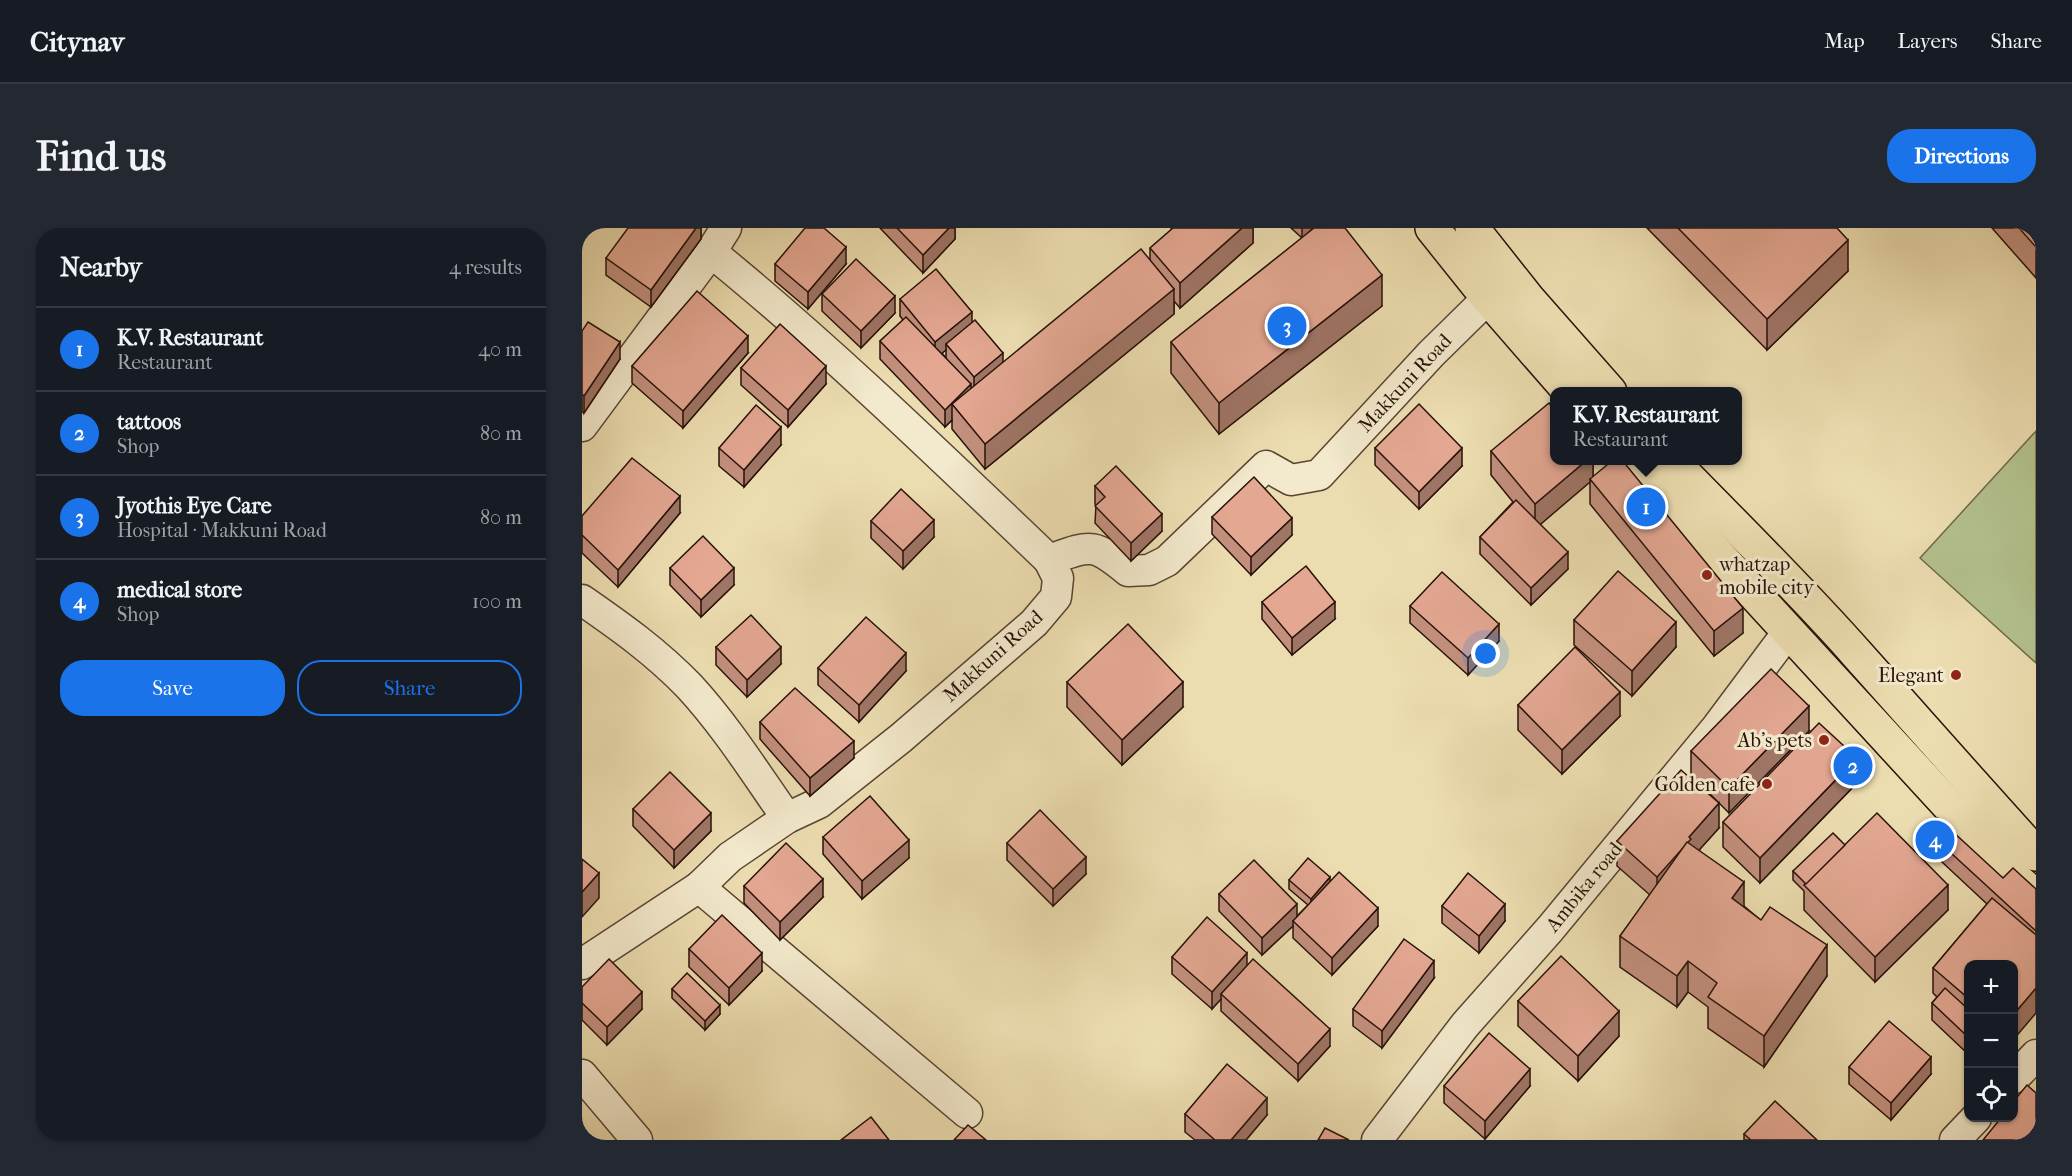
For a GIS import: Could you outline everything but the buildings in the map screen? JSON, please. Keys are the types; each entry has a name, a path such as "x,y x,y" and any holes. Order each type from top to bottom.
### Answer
{"highway":[{"path":"1432,228 1488,298 1566,387"},
{"path":"1472,228 1529,300 1606,387"},
{"path":"1636,465 2036,897"},
{"path":"1676,465 1747,536 1857,653 2036,854"}],"street":[{"path":"582,426 718,240 750,283 883,402 1049,560"},
{"name":"Makkuni Road","path":"582,964 699,887 730,857 787,818 819,803 901,738 1034,623 1056,597 1058,578 1049,560 1085,547 1106,553 1128,571 1149,570 1167,561 1266,466 1291,480 1319,475 1431,354 1488,298"},
{"path":"582,600 637,638 689,687 731,738 787,818"},
{"name":"Ambika road","path":"1377,1140 1465,1025 1550,929 1717,727 1788,632"},
{"path":"699,887 967,1113"},
{"path":"2018,1073 2036,1055"},
{"path":"582,1075 637,1140"},
{"path":"1955,1140 1972,1122"}],"green space":[{"path":"2036,431 2036,663 1920,558"}],"place":[{"name":"Jyothis Eye Care","path":"1287,326"},
{"name":"K.V. Restaurant","path":"1646,507"},
{"name":"whatzap mobile city","path":"1707,575"},
{"name":"Elegant","path":"1956,675"},
{"name":"Ab's pets","path":"1824,740"},
{"name":"tattoos","path":"1853,766"},
{"name":"Golden cafe","path":"1767,784"},
{"name":"medical store","path":"1935,840"}]}
